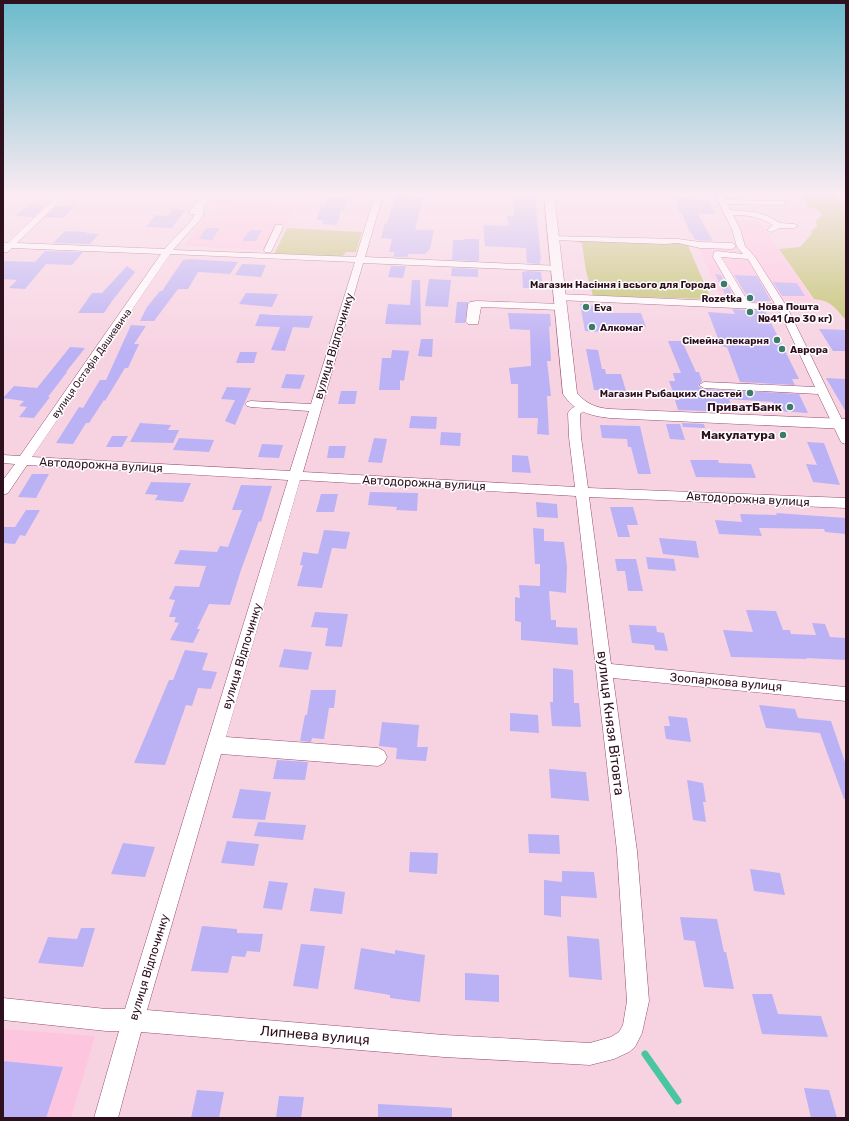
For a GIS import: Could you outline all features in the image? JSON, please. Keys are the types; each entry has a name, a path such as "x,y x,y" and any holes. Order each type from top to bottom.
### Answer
{"main road":[{"path":"554,247 570,394 582,407 598,413 618,414 841,419"}],"street":[{"path":"15,247 557,268"},
{"name":"вулиця Остафія Дашкевича","path":"3,490 171,247"},
{"name":"вулиця Відпочинку","path":"106,1118 133,1020 363,247"},
{"path":"741,247 751,257 782,307 822,391 841,419 846,440"},
{"path":"747,305 742,300 717,257 718,254 751,257"},
{"path":"477,304 560,302 747,305 782,307"},
{"path":"704,385 822,391"},
{"path":"251,404 315,408"},
{"name":"вулиця Князя Вітовта","path":"582,407 574,413 574,437 628,851 638,1001 635,1026 626,1042"},
{"name":"Автодорожна вулиця","path":"3,459 582,492 785,501 846,502"},
{"name":"Зоопаркова вулиця","path":"605,670 846,694"},
{"path":"215,745 378,757"},
{"name":"Липнева вулиця","path":"3,1009 106,1020 133,1020 444,1046 590,1054 612,1049 626,1042"}],"shaded area":[{"path":"213,247 274,247 273,250"},
{"path":"699,247 777,247 814,301 721,299"},
{"path":"3,1029 95,1036 71,1118 3,1118"}],"green space":[{"path":"277,247 357,247 356,252 346,252 342,257 274,254"},
{"path":"583,247 689,247 711,299 593,296 586,271"},
{"path":"797,247 846,247 846,320 829,303 814,299 779,249"}],"building":[{"path":"390,247 430,247 425,254 408,254 407,257 393,257 395,252 389,252"},
{"path":"453,247 479,247 479,261 452,260"},
{"path":"512,247 540,247 540,264 527,263 526,248"},
{"path":"45,251 83,252 72,265 46,264 25,289 9,288 17,280 3,279 3,261 35,262"},
{"path":"190,259 238,262 230,274 198,272 188,289 178,289 154,321 140,321 147,307 160,291 162,291 183,260"},
{"path":"242,264 266,265 261,277 235,275"},
{"path":"127,266 135,272 104,313 78,313 92,293 102,293"},
{"path":"391,266 406,266 403,278 388,277"},
{"path":"452,268 478,269 478,277 451,276"},
{"path":"522,272 541,272 543,288 523,288"},
{"name":"Магазин Насіння і всього для Города","path":"715,274 721,275 736,300 728,300"},
{"path":"734,275 757,276 771,301 751,302"},
{"path":"429,279 451,280 448,307 425,306"},
{"path":"412,280 420,280 421,325 385,324 388,304 410,305"},
{"path":"773,282 797,283 805,296 782,296"},
{"path":"246,293 278,294 272,307 239,304"},
{"path":"457,302 468,302 465,323 455,323"},
{"path":"580,304 596,306 599,313 641,313 646,327 603,326 605,332 585,331"},
{"path":"732,309 765,311 799,379 792,379 795,385 740,382 727,347 721,346 708,312 735,314"},
{"path":"508,313 550,314 551,327 549,326 551,361 547,361 551,396 547,396 549,435 537,434 538,418 518,418 518,384 511,384 509,368 531,366 530,330 510,329"},
{"path":"260,314 313,316 309,328 293,327 285,351 271,350 280,327 255,326"},
{"path":"131,325 146,326 134,344 139,344 128,368 125,368 105,401 104,400 89,423 86,423 73,444 56,443 79,407 83,408 100,380 106,380"},
{"path":"819,329 846,330 846,351 833,351"},
{"path":"421,339 433,339 432,357 418,356"},
{"path":"668,341 682,341 696,372 699,372 702,381 698,386 703,389 799,394 808,413 777,411 773,402 729,399 731,405 726,404 729,412 678,410 669,381 675,381 673,373 681,373"},
{"path":"70,347 85,348 66,372 34,418 19,417 27,407 19,406 24,401 3,398 14,386 37,388"},
{"path":"586,349 598,350 602,369 605,369 606,374 621,374 626,391 594,390"},
{"path":"392,350 409,351 404,381 400,380 400,390 379,390 382,358 391,358"},
{"path":"240,352 257,352 254,363 236,363"},
{"path":"286,374 305,375 300,389 281,388"},
{"path":"826,378 846,379 846,412"},
{"path":"227,387 251,388 235,425 225,421 235,400 221,399"},
{"path":"341,391 357,391 355,404 338,404"},
{"path":"411,416 437,417 436,429 409,428"},
{"path":"140,423 171,425 168,430 179,430 173,443 130,442"},
{"path":"682,423 704,424 705,428 683,427"},
{"path":"666,424 680,424 685,440 670,439"},
{"path":"600,425 640,426 651,474 638,474 631,447 628,447 627,439 602,438"},
{"path":"441,432 461,433 460,446 440,445"},
{"path":"112,436 128,436 122,447 106,447"},
{"path":"179,438 214,440 209,452 173,450"},
{"path":"374,438 387,439 382,463 368,462"},
{"path":"807,442 824,443 840,485 813,482 806,464 817,465"},
{"path":"262,444 283,445 279,458 258,457"},
{"path":"329,446 346,446 344,458 327,458"},
{"path":"512,455 528,456 531,473 512,472"},
{"path":"690,460 718,460 719,463 751,464 756,478 696,477"},
{"path":"32,474 49,474 36,498 18,497"},
{"path":"151,482 191,483 183,502 155,500 158,495 145,494"},
{"path":"241,485 272,486 261,522 259,521 230,605 209,604 197,629 200,629 193,643 170,640 179,623 174,622 176,617 169,617 175,600 169,599 175,586 199,587 206,566 174,564 180,550 217,552 220,546 228,547 242,510 232,510"},
{"path":"370,492 418,493 417,511 396,510 397,507 368,505"},
{"path":"321,494 338,494 334,512 316,512"},
{"path":"536,502 557,504 558,518 537,517"},
{"path":"610,507 633,507 638,525 627,525 630,537 618,537"},
{"path":"26,510 40,510 25,536 20,535 15,544 3,543 3,527 15,527"},
{"path":"776,513 846,518 846,534 825,532 824,529 759,528 762,536 719,534 715,520 742,522 740,514 777,515"},
{"path":"533,528 544,529 544,541 564,542 567,566 566,593 549,591 551,620 556,620 556,627 577,628 578,645 521,640 521,622 515,621 515,597 520,598 519,585 540,586 540,564 535,564"},
{"path":"324,530 350,532 346,549 332,548 322,588 297,586 303,565 300,565 303,552 318,554"},
{"path":"659,538 696,541 699,558 663,554"},
{"path":"646,557 674,559 676,571 648,569"},
{"path":"615,559 636,559 643,591 628,591 625,571 617,571"},
{"path":"746,610 776,611 783,630 790,630 791,634 816,635 812,623 825,624 830,637 846,638 846,660 731,657 723,630 753,632"},
{"path":"315,612 348,614 342,647 325,646 328,628 311,627"},
{"path":"629,625 656,626 657,632 664,633 668,651 655,650 654,645 632,643"},
{"path":"284,649 312,652 308,670 279,667"},
{"path":"185,650 208,653 202,670 217,672 211,689 198,688 192,706 186,705 165,765 134,763 169,680 173,680"},
{"path":"553,668 573,670 574,703 579,703 581,727 552,726 550,702 553,702"},
{"path":"311,690 336,690 334,708 329,708 324,739 312,738 311,742 300,741 305,715 307,715"},
{"path":"759,705 795,709 798,718 831,721 846,765 846,799 844,799 820,733 766,728"},
{"path":"510,713 538,715 539,733 510,731"},
{"path":"668,716 687,718 691,742 666,739 664,726 670,726"},
{"path":"382,722 419,725 417,747 428,747 426,761 396,759 397,748 379,746"},
{"path":"277,760 308,762 305,780 273,779"},
{"path":"549,769 586,772 589,801 551,798"},
{"path":"687,780 703,783 706,802 703,802 706,822 693,820"},
{"path":"240,789 271,792 265,820 232,818"},
{"path":"258,822 306,825 303,840 254,836"},
{"path":"528,834 559,835 560,854 529,853"},
{"path":"227,841 259,844 254,866 221,863"},
{"path":"123,843 155,847 145,877 111,874"},
{"path":"410,852 438,853 437,874 409,872"},
{"path":"750,869 780,873 785,895 754,891"},
{"path":"562,871 594,872 597,898 561,896 561,917 544,915 544,880 562,882"},
{"path":"269,881 288,883 282,910 263,908"},
{"path":"314,888 345,892 342,914 310,911"},
{"path":"680,917 717,919 734,989 704,987 695,941 684,940"},
{"path":"202,926 237,929 237,933 263,934 260,952 247,951 245,957 232,956 228,973 191,971"},
{"path":"81,928 95,928 83,967 38,963 48,937 77,939"},
{"path":"567,936 599,939 602,980 569,977"},
{"path":"301,944 325,946 318,989 293,986"},
{"path":"361,948 395,954 395,950 425,955 420,1002 390,998 390,995 354,989"},
{"path":"465,973 499,975 499,1002 465,1000"},
{"path":"752,994 772,994 778,1014 821,1016 828,1037 762,1034"},
{"path":"3,1061 63,1067 46,1118 3,1118"},
{"path":"804,1088 829,1090 837,1118 811,1118"},
{"path":"197,1090 224,1092 219,1118 191,1118"},
{"path":"279,1096 304,1097 301,1118 276,1118"},
{"path":"378,1104 452,1108 452,1118 378,1118"}],"waterway":[{"path":"645,1054 678,1101"}],"place":[{"name":"Магазин Насіння і всього для Города","path":"724,284"},
{"name":"Rozetka","path":"750,298"},
{"name":"Eva","path":"586,307"},
{"name":"Нова Пошта №41 (до 30 кг)","path":"750,312"},
{"name":"Алкомаг","path":"592,327"},
{"name":"Сімейна пекарня","path":"777,340"},
{"name":"Аврора","path":"782,349"},
{"name":"Магазин Рыбацких Снастей","path":"750,393"},
{"name":"ПриватБанк","path":"790,407"},
{"name":"Макулатура","path":"783,435"}]}
